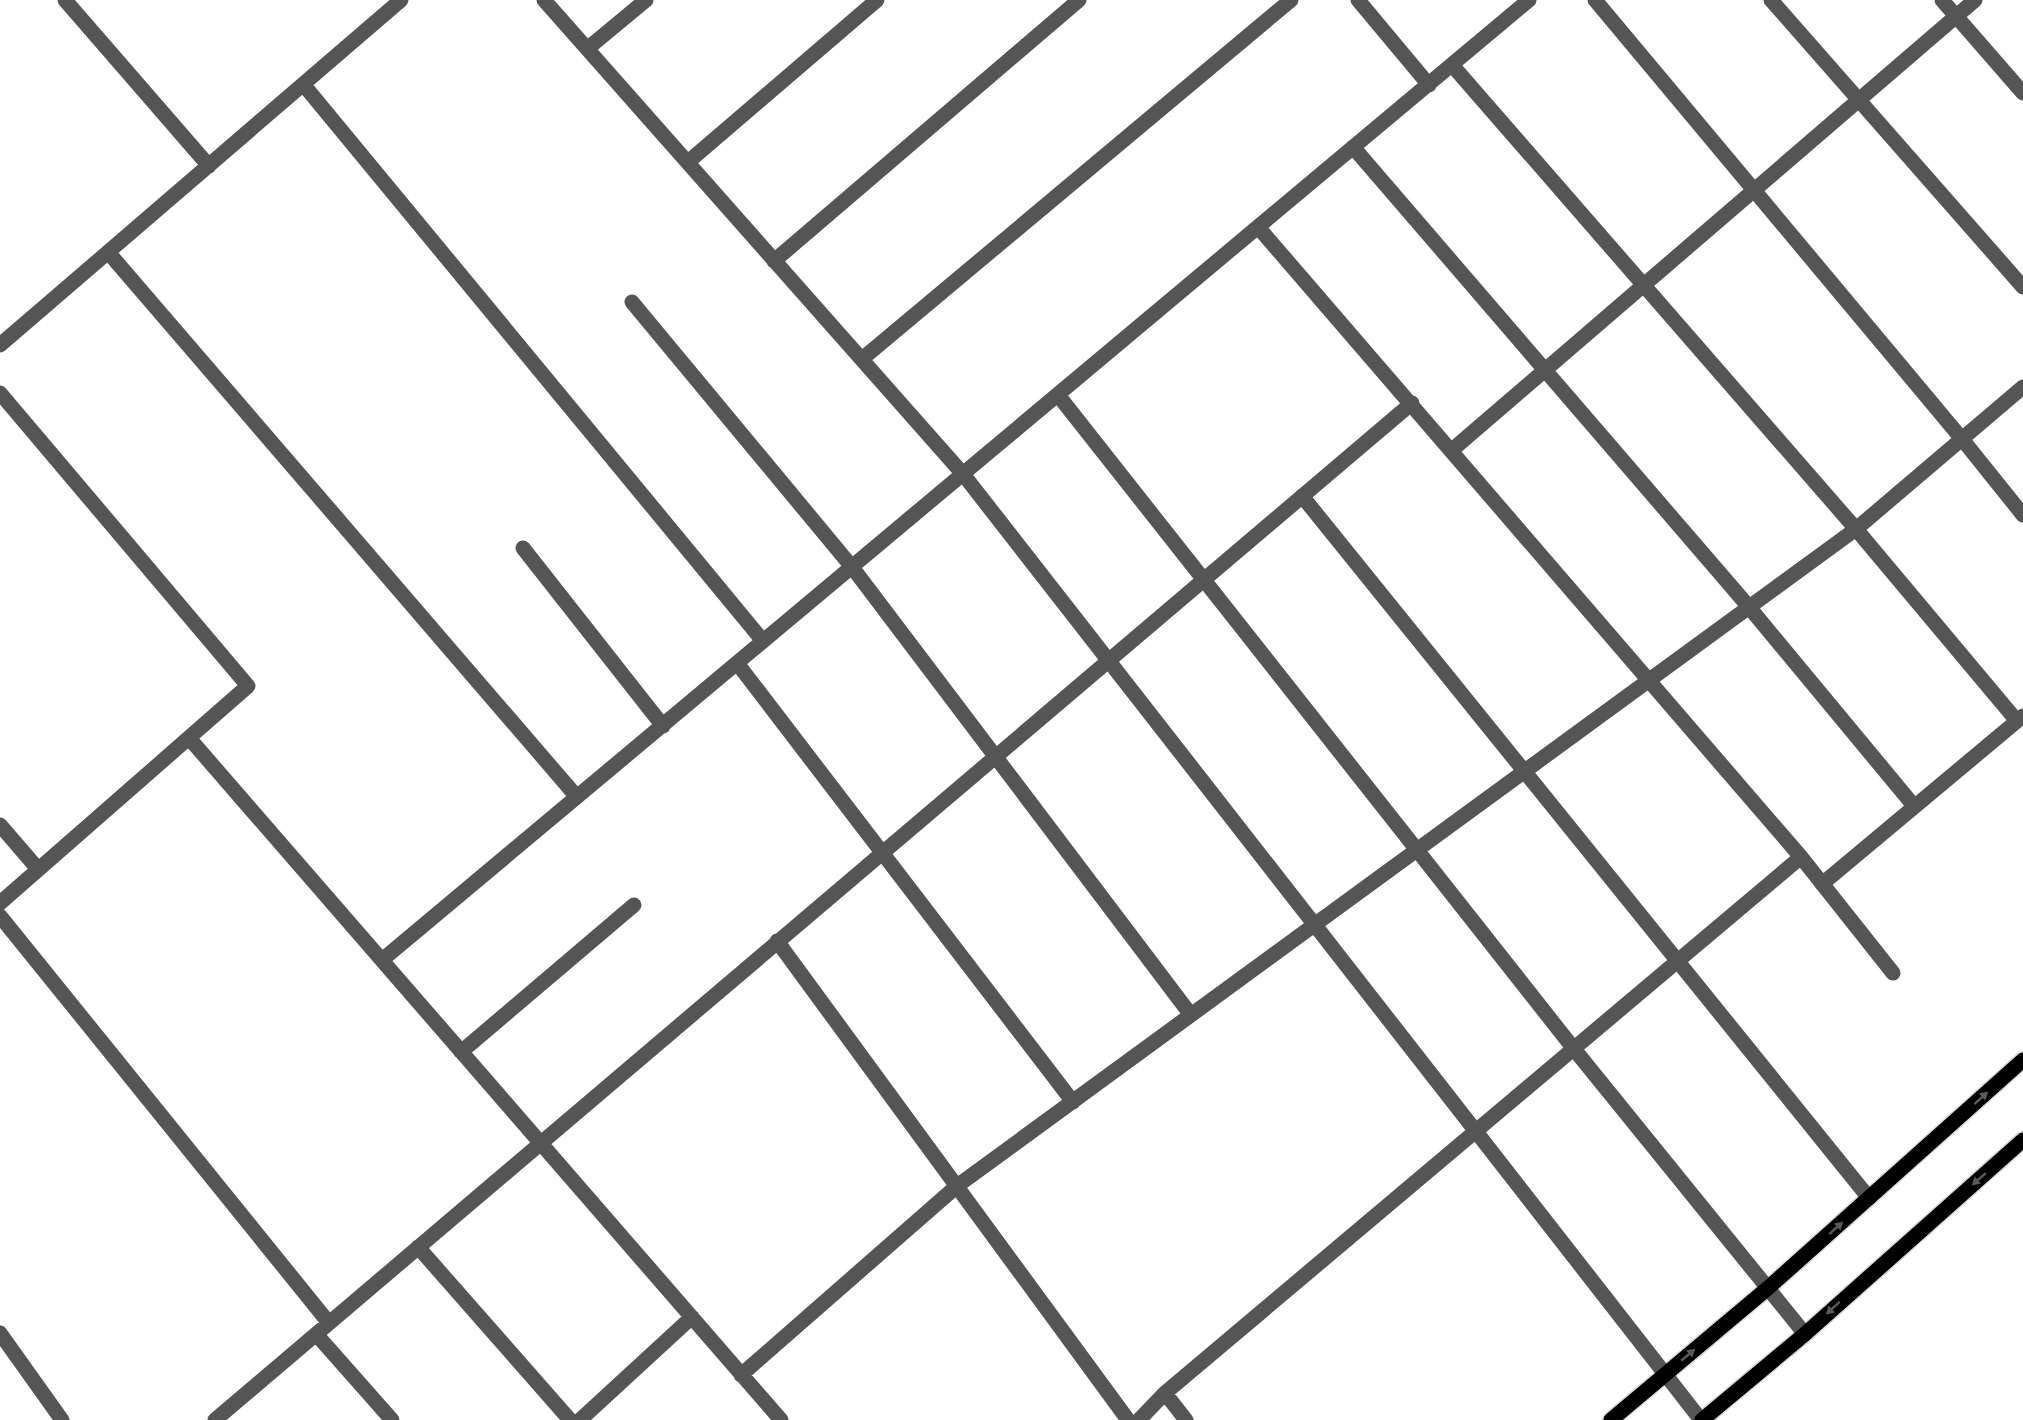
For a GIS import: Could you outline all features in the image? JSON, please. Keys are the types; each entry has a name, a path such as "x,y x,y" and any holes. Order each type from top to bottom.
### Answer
{"main road":[{"path":"1611,1420 1768,1288 2023,1060"},
{"path":"1702,1420 1805,1334 2023,1140"}],"street":[{"path":"65,0 208,166"},
{"path":"0,345 401,0"},
{"path":"544,0 963,474 1702,1420"},
{"path":"587,49 646,0"},
{"path":"688,162 877,0"},
{"path":"774,261 1079,0"},
{"path":"862,359 1291,0"},
{"path":"1358,0 1429,85"},
{"path":"382,960 1529,0"},
{"path":"1595,0 2023,515"},
{"path":"1771,0 2023,287"},
{"path":"1942,0 2023,93"},
{"path":"1452,450 1975,0"},
{"path":"1452,65 2020,718 1821,884"},
{"path":"303,84 763,642"},
{"path":"1353,147 1749,608 1914,806"},
{"path":"1258,226 1801,857 1893,973"},
{"path":"108,252 577,797"},
{"path":"632,302 852,567 1191,1015"},
{"path":"741,1375 957,1186 1856,529 2023,387"},
{"path":"0,393 248,686 0,903"},
{"path":"1058,395 1574,1049 1805,1334"},
{"path":"220,1419 540,1142 1412,403"},
{"path":"1302,496 1869,1198"},
{"path":"523,548 663,726"},
{"path":"737,663 1073,1102"},
{"path":"189,738 781,1420"},
{"path":"0,825 38,869"},
{"path":"1138,1420 1165,1393 1801,857"},
{"path":"461,1052 634,905"},
{"path":"0,916 329,1323"},
{"path":"777,941 1128,1420"},
{"path":"418,1246 570,1420"},
{"path":"580,1420 692,1317"},
{"path":"0,1333 62,1420"},
{"path":"316,1334 392,1420"},
{"path":"1165,1393 1186,1420"}]}
